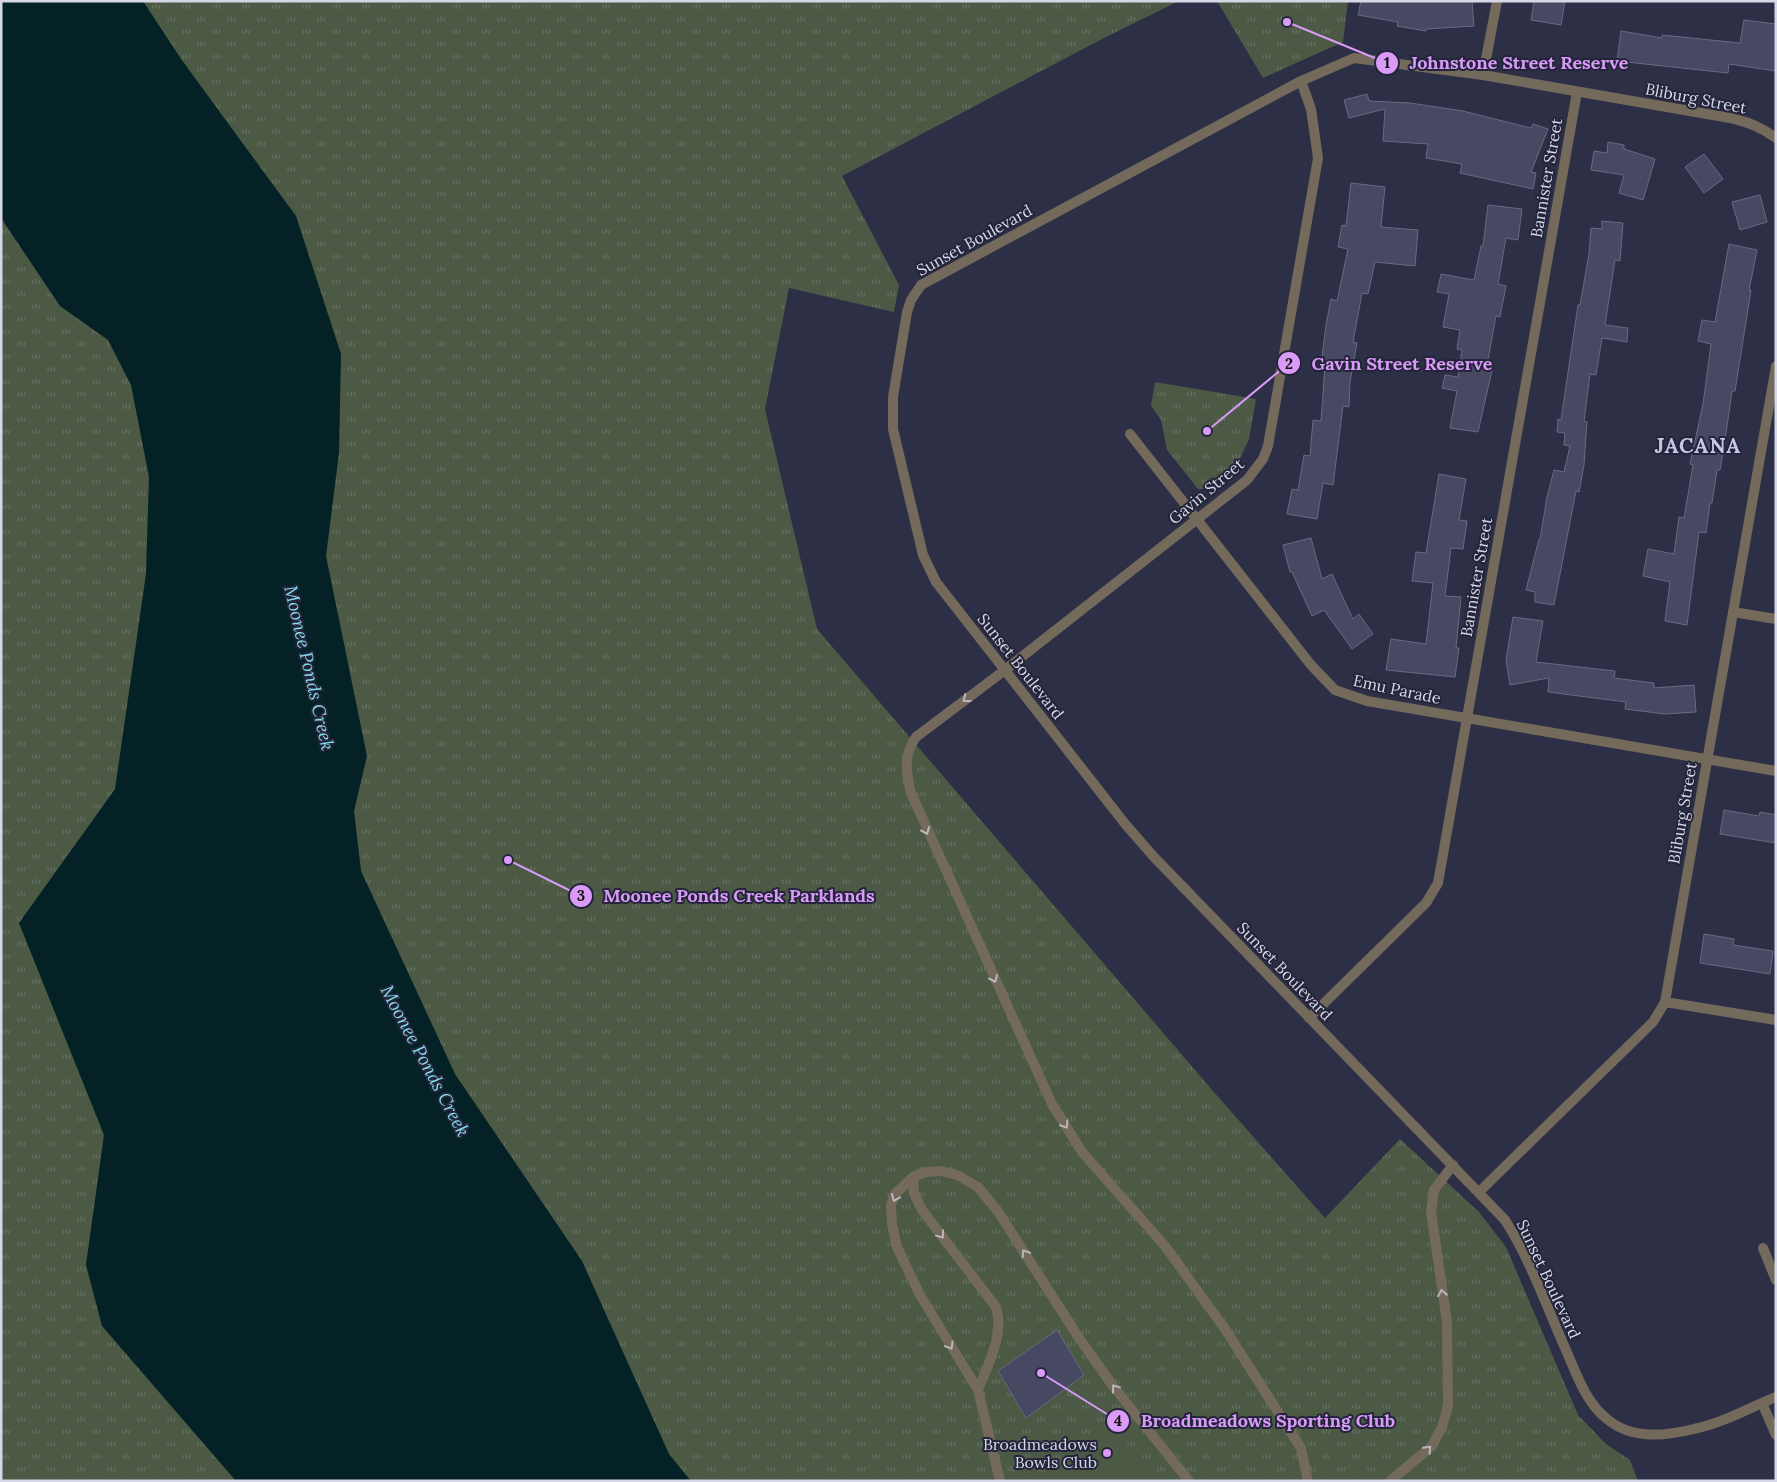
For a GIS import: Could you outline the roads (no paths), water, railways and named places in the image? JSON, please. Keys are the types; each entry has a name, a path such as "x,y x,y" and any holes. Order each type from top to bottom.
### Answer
{"street":[{"path":"1483,74 1497,1"},
{"name":"Sunset Boulevard","path":"1577,92 1483,74 1354,58 1301,81 929,280 916,290 911,300 893,397 892,419 923,555 936,582 1126,825 1309,1018 1505,1220 1514,1235 1581,1385 1597,1410 1607,1420 1633,1433 1669,1434 1696,1429 1723,1420 1776,1397"},
{"name":"Gavin Street","path":"1301,81 1313,117 1318,158 1268,446 1263,458 1247,480 1005,670 916,737 908,748 906,761 911,793 1052,1104 1082,1152 1165,1246 1226,1329 1301,1448 1308,1481"},
{"name":"Bliburg Street","path":"1577,92 1749,122 1764,129 1776,138"},
{"name":"Bannister Street","path":"1309,1018 1426,903 1434,891 1440,873 1577,92"},
{"name":"Bliburg Street","path":"1479,1192 1653,1022 1665,1002 1776,366"},
{"name":"Emu Parade","path":"1130,434 1311,665 1335,690 1367,701 1707,760 1776,770"},
{"path":"1733,612 1776,619"},
{"path":"1665,1002 1776,1020"},
{"path":"1390,1481 1432,1446 1442,1427 1448,1406 1447,1322 1431,1212 1434,1190 1453,1165"},
{"path":"1000,1481 978,1390 920,1295 897,1247 892,1224 891,1205 895,1194 913,1177 926,1172 941,1171 957,1175 978,1187 999,1213 1079,1338 1113,1386 1190,1481"},
{"path":"913,1177 914,1193 922,1210 996,1307 1000,1319 995,1344 978,1390"},
{"path":"1763,1248 1776,1280"},
{"path":"1762,1403 1776,1435"}],"water":[{"name":"Moonee Ponds Creek","path":"1,1 143,1 181,59 296,216 341,354 339,453 326,556 367,756 354,811 361,871 455,1074 582,1261 669,1454 691,1481 236,1481 102,1326 86,1265 104,1135 19,923 115,789 146,574 149,477 131,385 108,340 60,306 1,218"}],"place":[{"name":"Johnstone Street Reserve","path":"1287,22"},
{"name":"Gavin Street Reserve","path":"1207,431"},
{"name":"Moonee Ponds Creek Parklands","path":"508,860"},
{"name":"Broadmeadows Sporting Club","path":"1041,1373"},
{"name":"Broadmeadows Bowls Club","path":"1107,1453"}],"district":[{"name":"JACANA","path":"1698,446"}]}
